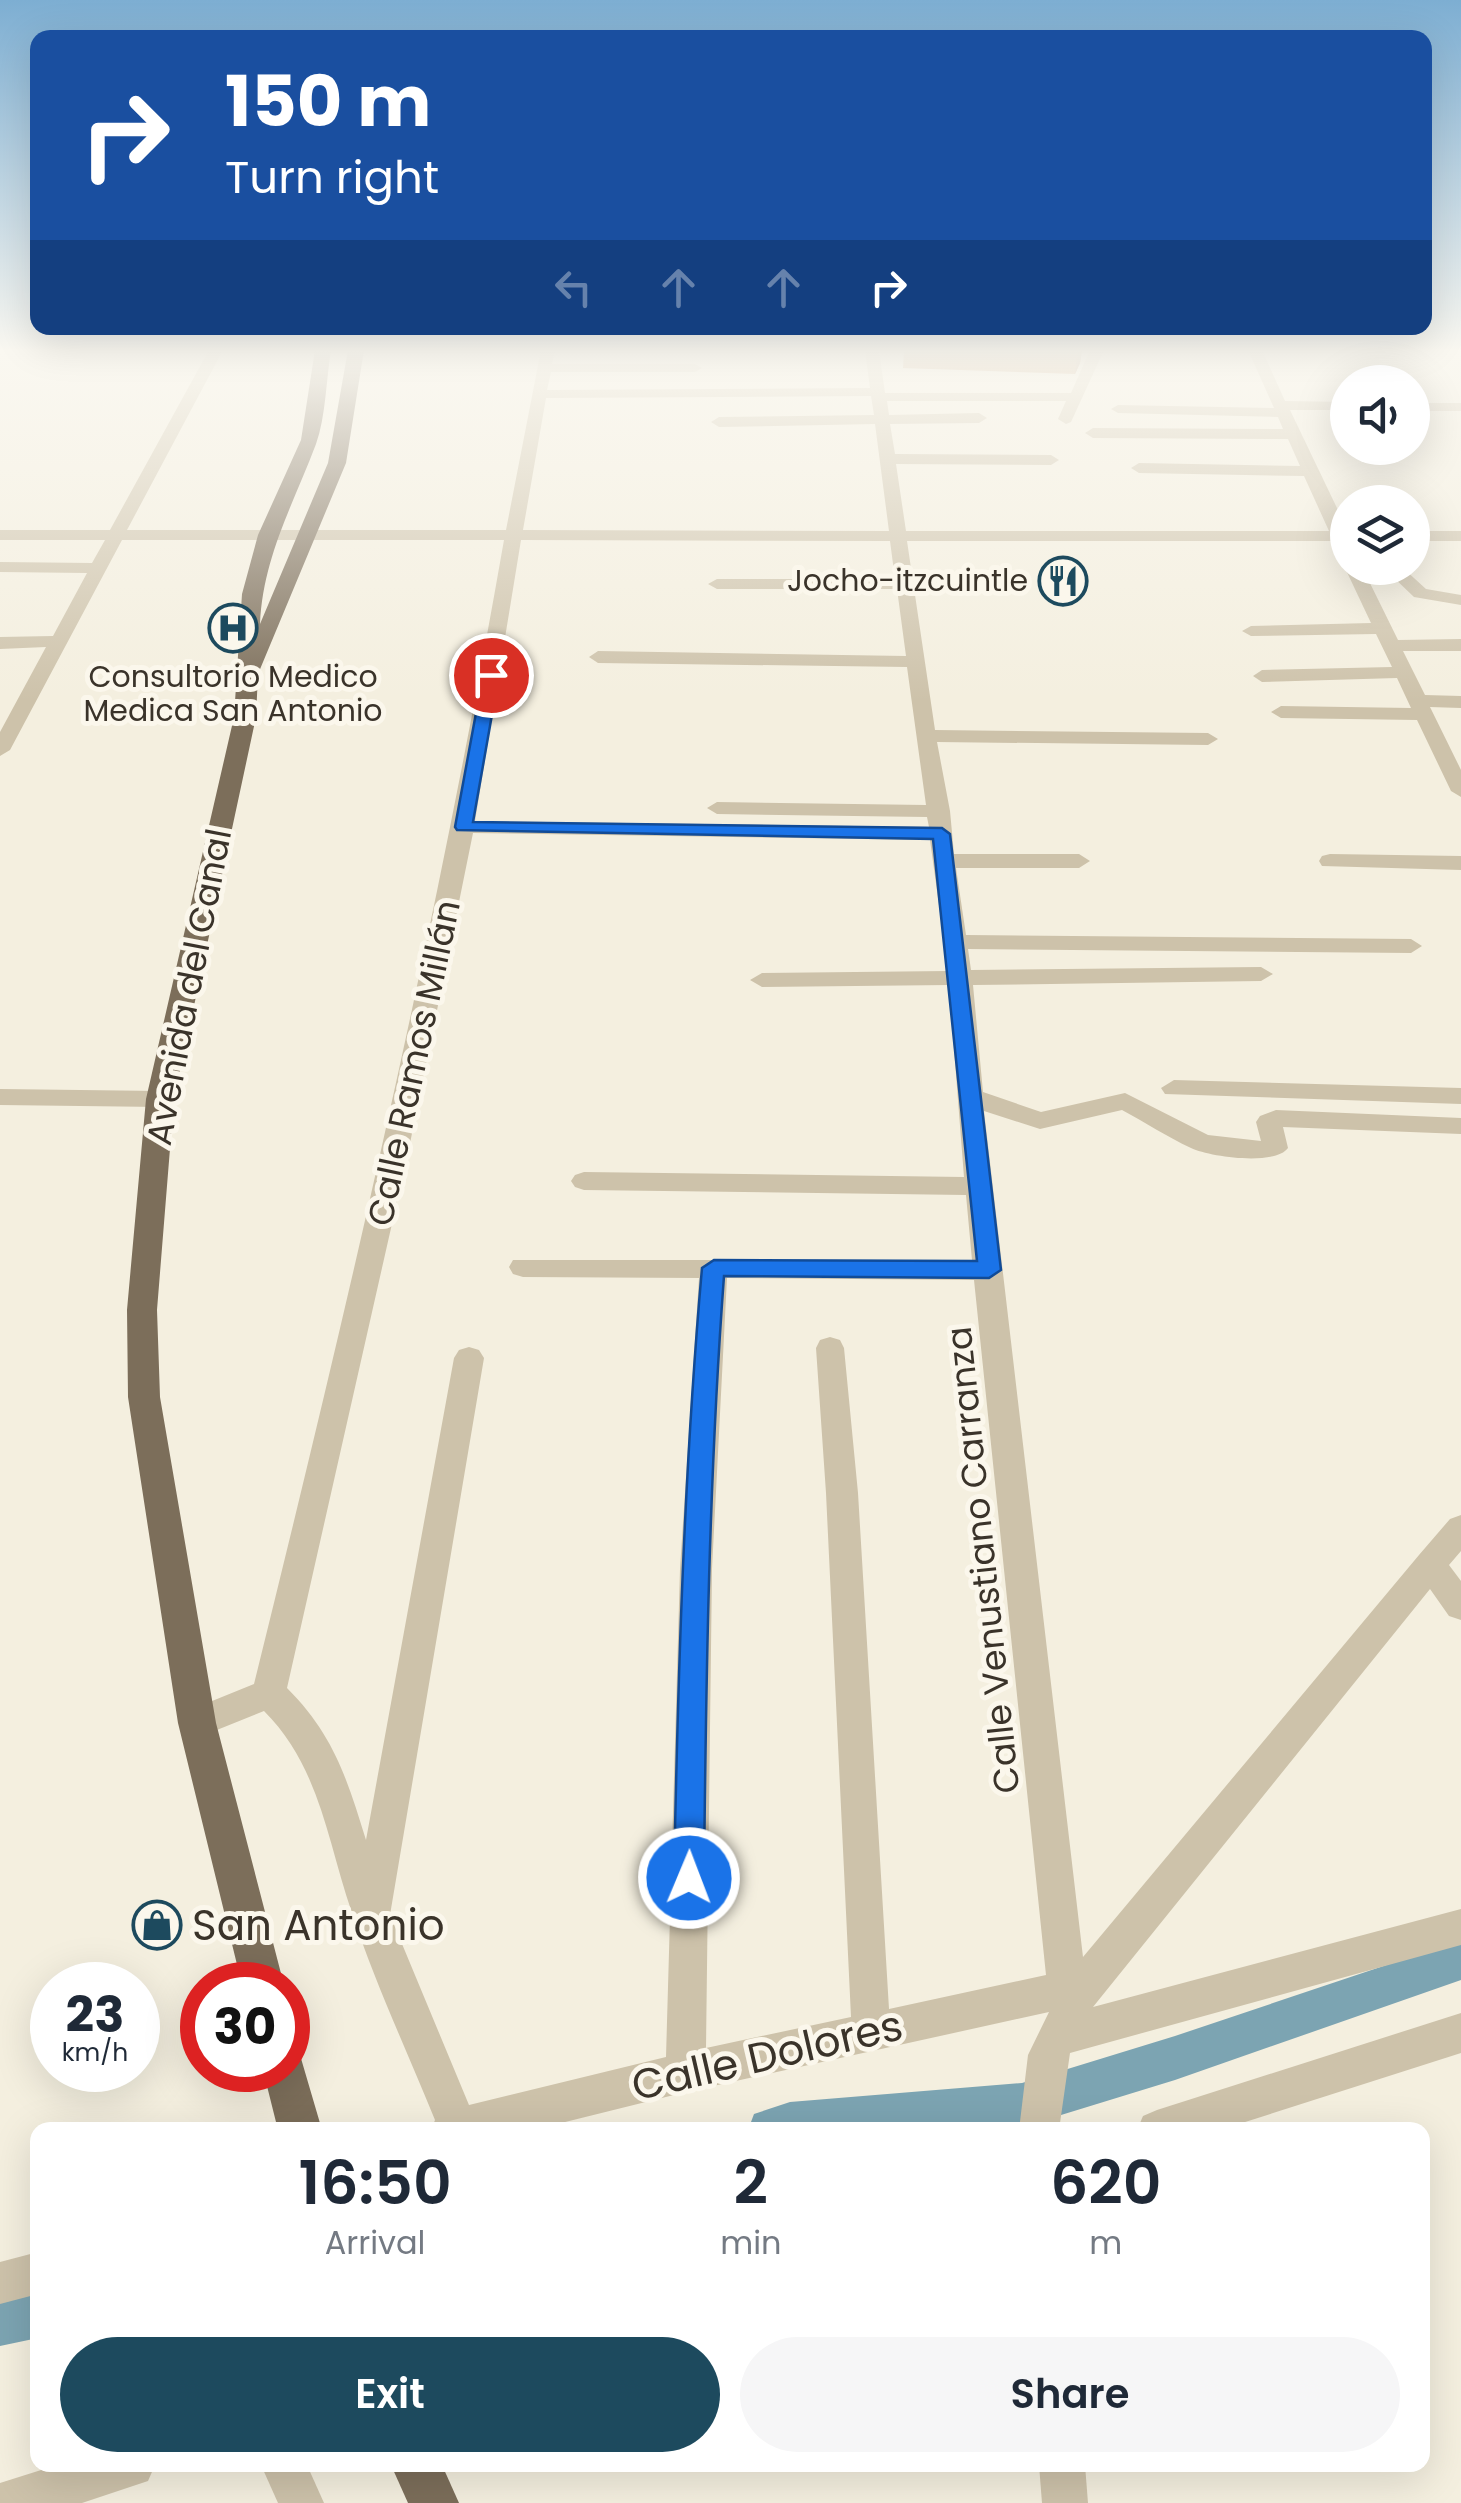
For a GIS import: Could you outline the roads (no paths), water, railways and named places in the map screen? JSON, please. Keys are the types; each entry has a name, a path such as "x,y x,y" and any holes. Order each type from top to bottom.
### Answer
{"main road":[{"path":"270,527 280,467"},
{"name":"Avenida del Canal","path":"257,1962 197,1723 144,1397 142,1310 160,1099 245,717 252,594 270,527 296,467"},
{"path":"310,467 313,527"},
{"path":"250,673 335,467"},
{"path":"290,2092 298,2122"},
{"path":"419,2472 434,2503"}],"street":[{"path":"0,750 153,467"},
{"name":"Calle Ramos Millán","path":"269,1693 390,1184 464,827 526,467"},
{"name":"Calle Venustiano Carranza","path":"887,467 956,942 978,1186 1076,1987"},
{"path":"1309,467 1330,510"},
{"path":"1139,468 1311,471"},
{"path":"0,535 115,536 313,527 512,536 1330,536"},
{"path":"1430,536 1461,536"},
{"path":"0,567 98,568"},
{"path":"717,584 903,584"},
{"path":"1363,585 1461,791"},
{"path":"1412,585 1420,593 1461,600"},
{"path":"1251,631 1389,637 1461,645"},
{"path":"0,642 59,642"},
{"path":"598,658 915,662"},
{"path":"1262,676 1406,672"},
{"path":"1426,716 1461,702"},
{"path":"1281,712 1426,716 1461,731"},
{"path":"928,736 1208,739"},
{"path":"718,808 942,836 1079,861"},
{"path":"464,827 942,836"},
{"path":"1330,861 1461,863"},
{"path":"956,942 1411,946"},
{"path":"762,980 1261,974"},
{"path":"1174,1088 1461,1096"},
{"path":"0,1097 160,1099"},
{"path":"970,1097 1040,1121 1125,1101 1202,1143 1268,1151 1275,1148 1270,1122 1276,1118 1461,1126"},
{"path":"584,1181 978,1186"},
{"path":"522,1267 989,1270"},
{"path":"686,2072 693,1607 701,1423 714,1268"},
{"path":"830,1348 843,1513 871,2031"},
{"path":"371,1914 468,1358"},
{"path":"1040,2122 1051,2053 1076,1987 1461,1528"},
{"path":"1430,1564 1461,1606"},
{"path":"197,1723 269,1693 296,1720 324,1762 371,1914 451,2122"},
{"path":"1051,2053 1461,1927"},
{"name":"Calle Dolores","path":"482,2122 686,2072 1076,1987"},
{"path":"1182,2122 1461,2034"},
{"path":"0,2282 30,2276"},
{"path":"6,2503 109,2472"},
{"path":"287,2472 301,2503"},
{"path":"1063,2472 1065,2503"}],"waterway":[{"path":"814,2122 1022,2105 1175,2058 1461,1960"},
{"path":"0,2322 30,2316"}],"place":[{"name":"Jocho-itzcuintle","path":"1063,581"},
{"name":"Consultorio Medico Medica San Antonio","path":"233,628"},
{"name":"San Antonio","path":"157,1925"}]}
